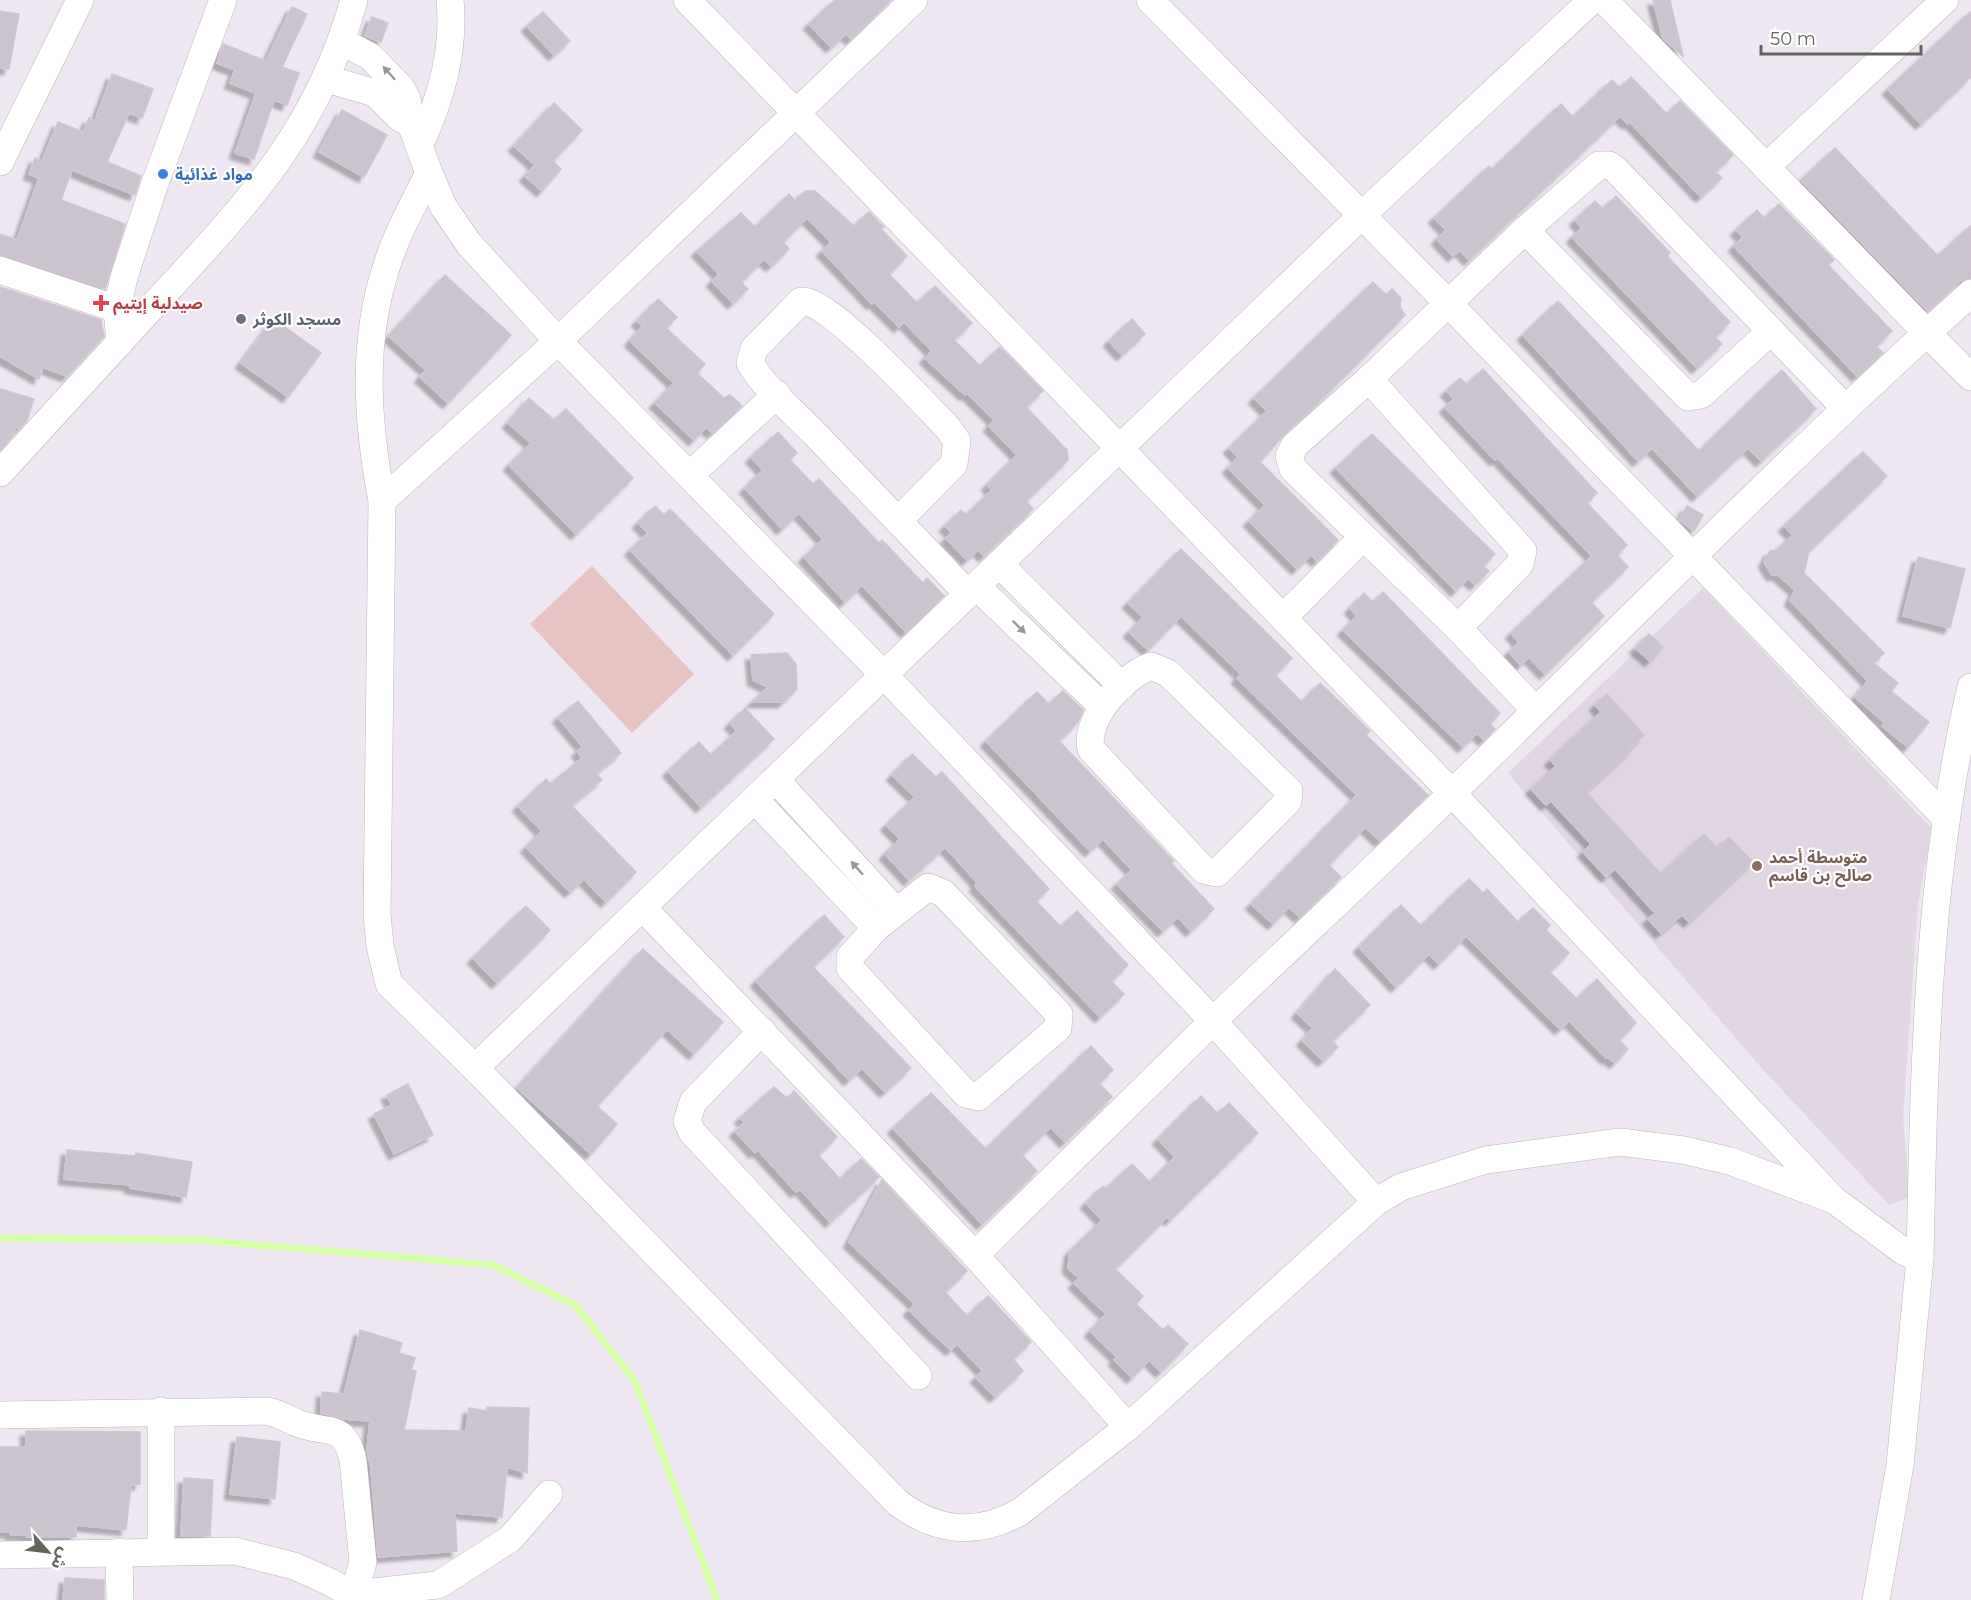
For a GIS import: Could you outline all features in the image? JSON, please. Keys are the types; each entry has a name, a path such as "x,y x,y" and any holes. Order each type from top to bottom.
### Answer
{"street":[{"path":"0,162 80,0"},
{"path":"120,342 117,309 124,277 154,186 223,0"},
{"path":"0,473 261,185 295,138 327,79 343,42 354,0"},
{"path":"415,134 442,91 450,40 450,0"},
{"path":"687,0 798,112 1452,793 1834,1200 1903,1251 1920,1259"},
{"path":"382,501 558,341 914,0"},
{"path":"1150,0 1447,302 1945,817"},
{"path":"476,1068 1362,215 1592,0"},
{"path":"1605,0 1971,377"},
{"path":"1766,167 1945,0"},
{"path":"343,42 371,57 394,78 407,99 415,134 443,206 469,244 558,341 884,675 1213,1021 1376,1202"},
{"path":"327,79 366,88 415,134"},
{"path":"1534,710 1458,628 1293,469 1289,459 1290,451 1295,444 1369,379 1447,302 1594,167 1609,165 1845,408"},
{"path":"429,173 393,248 372,319 368,362 374,456 382,501 377,914 380,946 389,984 476,1068 898,1503 915,1515 939,1526 975,1527 1001,1522 1020,1512 1128,1427 1376,1202 1401,1187 1486,1160 1620,1142 1683,1150 1730,1161 1834,1200"},
{"path":"1525,230 1689,397 1701,395 1770,332"},
{"path":"0,270 117,309"},
{"path":"975,1255 1845,408 1971,293"},
{"path":"898,520 954,464 957,441 948,428 864,343 831,316 806,300 798,303 750,356 754,369 898,520 972,590 1102,706"},
{"path":"1369,379 1523,551 1520,564 1458,628"},
{"path":"690,475 777,394"},
{"path":"1283,618 1363,537"},
{"path":"999,564 1122,686"},
{"path":"1151,666 1168,673 1289,791 1288,801 1221,871 1214,874 1204,870 1094,754 1089,742 1090,733 1102,706 1122,686 1151,666"},
{"path":"1875,1600 1900,1465 1920,1259 1928,1030 1945,817 1971,687"},
{"path":"776,780 886,919"},
{"path":"755,800 886,919"},
{"path":"935,888 943,893 1059,1014 1058,1028 985,1094 974,1097 966,1094 850,968 850,957 886,919 923,889 935,888"},
{"path":"643,908 975,1255 1128,1427"},
{"path":"762,1031 693,1102 687,1121 692,1132 918,1376"},
{"path":"0,1415 267,1411 285,1415 297,1423 329,1429 342,1435 350,1445 353,1460 363,1562 358,1597"},
{"path":"161,1412 161,1551"},
{"path":"0,1555 235,1551 294,1566 358,1597 438,1584 510,1539 549,1494"},
{"path":"119,1552 120,1600"}],"shaded area":[{"path":"592,566 694,674 632,733 530,624"},
{"name":"متوسطة أحمد صالح بن قاسم","path":"1703,588 1932,829 1918,903 1903,1118 1910,1197 1889,1205 1757,1063 1508,773"}],"building":[{"path":"835,0 891,0 851,39 846,34 831,47 809,24"},
{"path":"1653,0 1670,0 1683,56 1663,38"},
{"path":"292,7 307,14 282,67 299,73 287,105 274,100 254,159 235,153 256,93 230,83 235,70 217,63 223,44 266,61"},
{"path":"0,11 19,14 9,69 0,68"},
{"path":"1971,11 1971,77 1921,124 1888,89"},
{"path":"543,12 570,41 554,55 527,26"},
{"path":"372,17 388,23 381,42 365,36"},
{"path":"112,74 153,89 142,118 129,113 107,162 141,176 135,195 72,170 61,200 125,224 105,289 0,255 0,234 17,240 39,178 29,174 35,158 42,161 58,122 83,132 89,118 95,121"},
{"path":"1631,77 1667,114 1680,101 1733,155 1715,172 1722,178 1701,197 1630,122 1628,124 1620,116 1469,260 1460,250 1453,256 1437,239 1446,230 1434,218 1489,166 1492,169 1561,104 1573,117 1612,80 1620,88"},
{"path":"554,103 582,130 553,161 561,169 542,191 525,176 535,165 514,146"},
{"path":"342,110 387,135 364,177 319,152"},
{"path":"1835,148 1938,256 1971,225 1971,278 1960,281 1928,311 1801,180"},
{"path":"805,191 815,191 854,226 869,212 884,227 881,229 907,256 889,274 917,303 935,286 972,323 954,340 980,366 1000,347 1043,391 1026,407 1067,450 1068,460 1026,501 1033,509 984,556 978,550 967,560 946,538 952,533 945,526 961,510 966,515 992,490 987,485 1017,455 989,426 994,420 967,393 965,395 925,358 932,351 904,322 899,327 874,302 872,304 822,251 831,242 807,218 783,242 789,249 771,266 764,259 741,282 748,289 733,303 712,281 719,274 697,251 741,213 755,227 789,194 795,201"},
{"path":"1616,196 1670,253 1667,256 1730,322 1715,337 1722,344 1697,368 1572,237 1582,228 1575,220 1595,201 1603,209"},
{"path":"1779,204 1834,260 1828,265 1892,331 1876,346 1883,353 1857,376 1734,246 1743,237 1736,230 1757,210 1764,218"},
{"path":"445,275 511,335 448,403 420,377 426,370 389,336"},
{"path":"1373,282 1386,295 1392,289 1401,298 1400,307 1405,315 1285,433 1260,462 1338,540 1317,561 1311,555 1297,569 1249,521 1265,505 1228,468 1238,457 1229,448 1267,411 1254,398"},
{"path":"0,287 101,320 104,336 67,376 43,367 39,379 0,356"},
{"path":"658,299 677,317 666,328 705,364 697,373 724,398 730,395 742,406 712,433 706,427 694,440 655,403 674,383 630,341 643,326 637,321"},
{"path":"1558,301 1699,451 1782,370 1816,409 1761,461 1748,448 1697,496 1652,448 1638,461 1523,335"},
{"path":"274,319 321,353 288,397 241,363"},
{"path":"1132,319 1145,334 1122,355 1109,341"},
{"path":"1483,369 1597,493 1587,503 1627,545 1617,555 1628,567 1591,602 1604,616 1545,674 1529,657 1521,665 1509,652 1519,642 1511,633 1592,556 1498,458 1495,460 1445,407 1454,399 1446,391 1460,378 1467,385"},
{"path":"0,389 34,399 27,420 20,428 15,427 13,436 0,450"},
{"path":"529,398 554,420 566,409 633,478 576,534 509,465 531,443 508,423"},
{"path":"778,432 797,453 790,460 813,484 819,479 879,543 882,540 923,583 927,578 944,596 906,632 862,585 845,602 804,557 823,539 799,513 782,529 745,488 763,470 751,457"},
{"path":"1372,434 1495,554 1483,566 1489,571 1475,585 1468,578 1456,591 1336,468"},
{"path":"1863,452 1887,476 1809,551 1804,573 1884,653 1874,663 1898,683 1891,691 1929,722 1908,747 1882,726 1885,723 1855,697 1868,681 1790,600 1795,590 1778,575 1772,575 1764,562 1770,551 1776,550 1793,535 1784,526"},
{"path":"655,506 664,515 670,509 774,614 733,655 630,550 648,533 638,523"},
{"path":"1687,506 1703,515 1694,531 1679,520"},
{"path":"1181,549 1292,658 1275,675 1302,702 1320,683 1370,731 1366,735 1428,795 1380,841 1365,827 1329,865 1341,877 1300,917 1289,907 1273,924 1251,904 1357,795 1237,678 1241,674 1181,616 1148,650 1129,632 1143,617 1128,603"},
{"path":"1918,557 1965,569 1950,628 1903,616"},
{"path":"1383,592 1500,713 1490,724 1495,729 1484,740 1477,733 1463,747 1343,630 1357,616 1350,608 1364,593 1373,602"},
{"path":"1649,634 1663,647 1650,661 1635,648"},
{"path":"787,653 796,664 797,689 783,702 752,702 768,687 753,680 751,655"},
{"path":"1063,691 1083,710 1078,722 1059,741 1174,861 1171,863 1214,909 1191,931 1178,917 1163,931 1117,884 1132,870 1103,839 1090,851 986,741 1037,692 1049,704"},
{"path":"1607,694 1644,735 1633,746 1620,735 1633,749 1586,792 1661,874 1704,834 1717,848 1729,837 1753,862 1689,922 1682,915 1661,933 1648,919 1655,913 1615,869 1606,877 1583,852 1591,844 1551,801 1546,805 1531,789 1556,766 1550,760 1601,712 1595,705"},
{"path":"578,701 621,753 596,773 602,780 571,805 636,872 606,902 584,879 570,892 526,847 542,831 518,806 546,779 550,784 582,758 577,751 583,747 558,717"},
{"path":"745,708 774,739 701,807 668,771 699,742 711,755 737,731 730,723"},
{"path":"912,754 936,777 942,772 1049,889 1036,901 1061,927 1077,911 1128,965 1111,981 1124,994 1100,1017 975,886 977,882 945,847 909,880 885,854 900,839 886,825 915,797 892,775"},
{"path":"1469,879 1483,893 1487,889 1518,922 1533,908 1550,925 1546,930 1569,953 1550,972 1577,999 1597,979 1636,1023 1619,1040 1628,1049 1615,1063 1608,1057 1606,1058 1569,1021 1560,1029 1466,936 1439,964 1429,954 1396,987 1359,947 1401,905 1421,926"},
{"path":"526,906 550,930 497,983 473,958"},
{"path":"824,915 844,937 813,967 911,1068 885,1092 862,1068 849,1080 756,981"},
{"path":"643,949 723,1022 694,1054 667,1029 597,1106 617,1124 591,1154 517,1088"},
{"path":"1335,969 1370,1005 1332,1041 1338,1047 1323,1061 1302,1040 1313,1028 1297,1013"},
{"path":"1091,1046 1113,1070 1099,1083 1112,1097 1065,1142 1051,1127 1022,1155 1037,1171 982,1224 893,1128 931,1093 986,1149"},
{"path":"408,1084 433,1135 394,1154 374,1114 392,1105 387,1095"},
{"path":"774,1087 787,1098 794,1091 837,1137 818,1155 840,1179 861,1159 879,1177 830,1222 800,1189 796,1192 758,1150 755,1153 735,1131 745,1122 740,1118"},
{"path":"1201,1096 1218,1114 1229,1103 1258,1133 1170,1220 1167,1217 1115,1269 1143,1296 1136,1304 1163,1330 1168,1325 1188,1344 1161,1372 1149,1360 1132,1378 1114,1360 1117,1357 1090,1331 1106,1314 1074,1283 1079,1278 1068,1268 1070,1251 1102,1220 1086,1203 1103,1186 1106,1189 1132,1164 1150,1182 1175,1157 1158,1139"},
{"path":"67,1150 135,1156 136,1153 192,1162 186,1197 130,1188 131,1185 64,1179"},
{"path":"882,1180 967,1271 945,1292 967,1316 988,1296 1031,1342 1013,1359 1023,1371 995,1397 976,1377 983,1371 957,1344 951,1350 927,1328 909,1310 915,1304 849,1242"},
{"path":"360,1330 402,1343 399,1353 415,1358 411,1370 416,1371 404,1430 466,1431 469,1408 487,1411 487,1407 529,1408 527,1473 507,1467 502,1517 455,1513 457,1551 378,1557 371,1467 367,1451 370,1421 344,1419 321,1413 322,1392 344,1394"},
{"path":"26,1431 140,1432 140,1484 131,1485 126,1530 76,1525 76,1537 27,1537 27,1535 11,1535 11,1532 0,1532 0,1447 26,1447"},
{"path":"237,1437 280,1442 275,1499 230,1494"},
{"path":"184,1478 213,1480 210,1536 181,1536"},
{"path":"65,1578 104,1580 104,1600 63,1600"}],"waterway":[{"path":"0,1238 198,1240 493,1265 575,1305 635,1381 717,1600"}],"place":[{"name":"مواد غذائية","path":"163,174"},
{"name":"صيدلية إيتيم","path":"101,303"},
{"name":"مسجد الكوثر","path":"241,319"},
{"name":"متوسطة أحمد صالح بن قاسم","path":"1757,866"}]}
